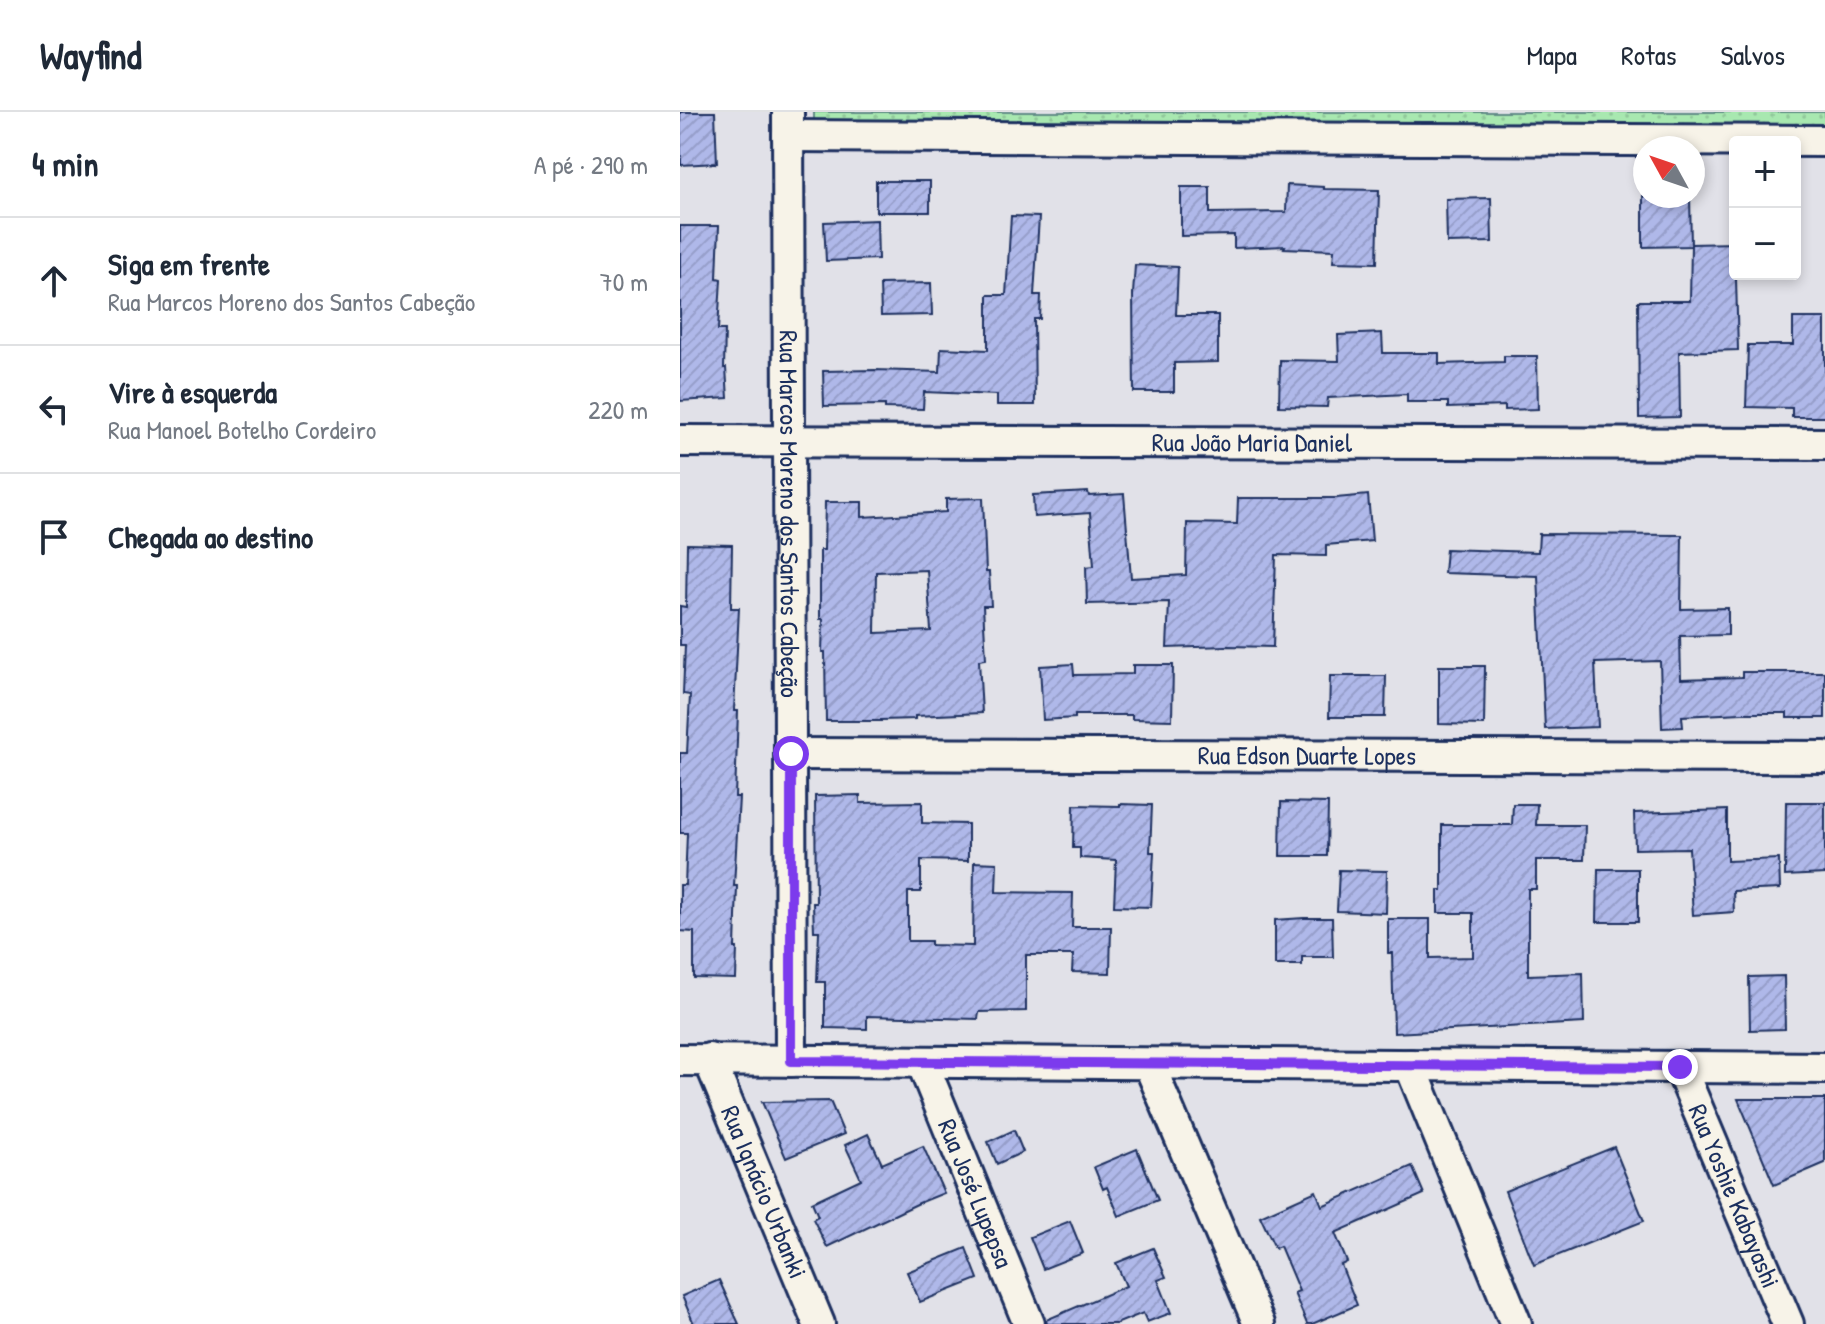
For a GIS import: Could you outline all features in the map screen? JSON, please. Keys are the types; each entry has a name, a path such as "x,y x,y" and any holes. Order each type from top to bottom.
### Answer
{"street":[{"path":"788,124 1825,141"},
{"name":"Rua Marcos Moreno dos Santos Cabeção","path":"788,124 791,1061"},
{"name":"Rua João Maria Daniel","path":"680,441 1825,444"},
{"name":"Rua Edson Duarte Lopes","path":"791,754 1825,757"},
{"path":"694,1059 1825,1068"},
{"name":"Rua Ignácio Urbanki","path":"694,1059 819,1324"},
{"name":"Rua José Lupepsa","path":"922,1062 1029,1324"},
{"path":"1149,1064 1259,1324"},
{"path":"1410,1065 1516,1324"},
{"name":"Rua Yoshie Kabayashi","path":"1680,1067 1788,1324"}],"green space":[{"path":"814,112 1825,112 1825,124 814,125"}],"building":[{"path":"680,112 715,112 717,163 681,165"},
{"path":"876,181 930,181 930,212 876,212"},
{"path":"1287,185 1379,190 1377,263 1333,262 1334,250 1285,246 1234,248 1234,235 1181,236 1181,187 1210,187 1210,213 1286,212"},
{"path":"1491,198 1492,242 1447,243 1446,199"},
{"path":"1643,208 1690,208 1691,246 1643,247"},
{"path":"1011,216 1039,217 1034,295 1041,295 1040,319 1034,319 1035,405 997,405 997,395 924,392 923,409 885,408 885,405 824,406 823,371 940,372 941,348 988,350 988,295 1006,295"},
{"path":"877,220 878,259 826,261 824,222"},
{"path":"680,226 719,226 717,278 721,279 718,330 725,330 724,368 728,398 680,401"},
{"path":"1729,243 1729,280 1736,280 1738,350 1679,352 1680,417 1639,418 1638,301 1690,301 1691,244"},
{"path":"1135,265 1178,267 1176,315 1218,315 1218,362 1174,363 1174,392 1134,392"},
{"path":"931,283 932,315 881,316 880,284"},
{"path":"1793,318 1825,318 1825,417 1792,417 1792,408 1746,407 1748,345 1793,345"},
{"path":"1382,333 1383,353 1439,353 1439,364 1504,362 1504,356 1537,356 1538,409 1505,410 1505,406 1448,408 1448,402 1407,402 1407,394 1328,398 1327,407 1279,406 1280,360 1339,361 1338,335"},
{"path":"1088,492 1089,496 1124,494 1131,578 1186,575 1187,523 1237,524 1238,498 1368,495 1372,541 1326,545 1326,556 1276,555 1273,647 1167,648 1169,602 1087,604 1086,567 1094,566 1090,513 1034,517 1033,495"},
{"path":"983,498 986,572 989,572 991,606 983,606 986,659 979,660 982,713 881,721 826,721 825,652 822,652 823,619 820,619 820,550 824,550 825,502 862,502 862,517 946,512 946,499","holes":["927,570 931,631 875,633 876,572"]},
{"path":"1539,534 1682,535 1681,609 1728,608 1728,635 1680,636 1681,679 1742,677 1742,672 1825,672 1825,718 1787,718 1787,713 1682,716 1683,727 1662,728 1660,661 1595,663 1598,727 1545,729 1538,576 1444,573 1446,549 1538,552"},
{"path":"687,544 732,545 731,608 739,608 734,711 738,711 735,797 739,797 734,886 737,886 736,979 694,978 694,932 680,931 680,885 685,885 687,833 680,833 680,753 687,753 690,695 683,694 685,645 680,645 680,606 686,607"},
{"path":"1073,664 1074,675 1133,674 1133,665 1173,665 1172,720 1132,719 1132,715 1075,715 1075,718 1043,720 1040,666"},
{"path":"1439,666 1485,666 1484,725 1439,724"},
{"path":"1330,676 1386,676 1385,717 1329,717"},
{"path":"860,795 860,803 922,802 922,823 968,824 968,861 921,860 921,892 908,892 908,941 973,946 974,862 997,863 996,892 1073,893 1072,927 1111,927 1110,973 1072,972 1073,955 1026,955 1026,1011 979,1012 978,1019 867,1016 867,1029 825,1028 825,982 817,982 819,931 814,931 815,796"},
{"path":"1281,802 1328,803 1327,856 1280,856"},
{"path":"1786,802 1825,802 1825,874 1785,876"},
{"path":"1513,804 1537,804 1536,825 1585,825 1584,860 1536,860 1536,889 1528,889 1528,975 1583,973 1584,1023 1394,1033 1388,919 1430,919 1430,958 1473,957 1473,913 1438,913 1438,890 1442,890 1442,825 1512,825"},
{"path":"1074,805 1152,805 1150,852 1154,852 1151,907 1114,906 1116,860 1080,858 1080,848 1073,848"},
{"path":"1727,810 1727,861 1779,859 1780,889 1733,891 1734,912 1693,915 1689,848 1635,849 1634,813"},
{"path":"1598,869 1638,869 1638,922 1597,922"},
{"path":"1339,870 1387,871 1386,913 1337,911"},
{"path":"1332,918 1333,957 1302,957 1302,965 1275,965 1275,920"},
{"path":"1784,976 1785,1029 1750,1030 1749,977"},
{"path":"1738,1099 1825,1099 1825,1163 1774,1185"},
{"path":"830,1101 844,1134 786,1158 762,1102"},
{"path":"1014,1130 1023,1152 997,1164 988,1142"},
{"path":"868,1134 882,1164 923,1146 944,1193 827,1247 813,1219 818,1216 812,1202 861,1179 845,1145"},
{"path":"1614,1147 1644,1221 1534,1265 1505,1191"},
{"path":"1137,1149 1158,1200 1119,1216 1107,1187 1103,1189 1094,1167"},
{"path":"1412,1166 1424,1194 1335,1233 1347,1262 1341,1265 1357,1305 1307,1324 1294,1293 1299,1291 1280,1246 1275,1248 1260,1216 1316,1191 1322,1206"},
{"path":"1070,1221 1083,1253 1043,1269 1030,1237"},
{"path":"966,1248 978,1279 920,1302 907,1272"},
{"path":"1153,1248 1166,1277 1158,1280 1171,1313 1147,1322 1143,1313 1116,1324 1047,1324 1046,1320 1126,1286 1116,1263"},
{"path":"719,1280 739,1324 694,1324 682,1296"}],"route":[{"path":"791,754 791,1061 1680,1067"}]}
